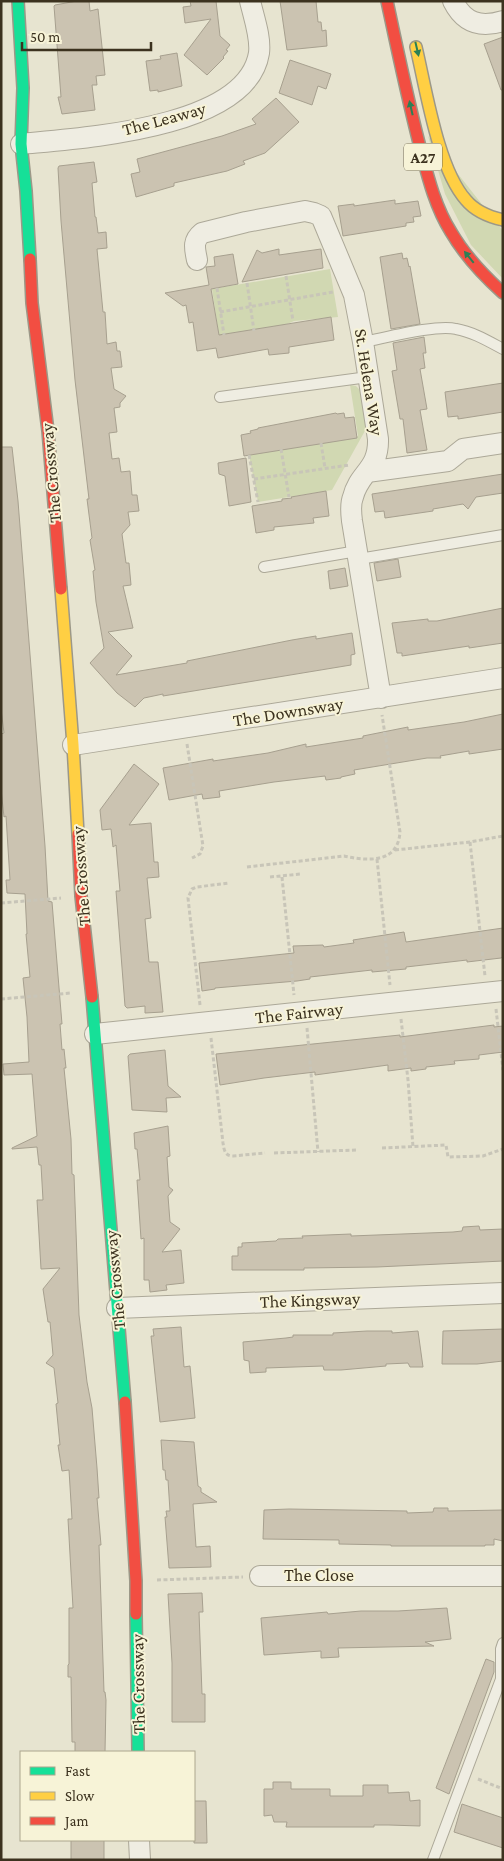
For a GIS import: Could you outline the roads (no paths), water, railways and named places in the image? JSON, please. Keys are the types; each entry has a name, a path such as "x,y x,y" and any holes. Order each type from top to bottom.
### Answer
{"street":[{"name":"The Crossway","path":"18,1 23,88 21,144 26,191 32,303 48,431 73,745 81,896 92,991 128,1446 136,1581 138,1751"},
{"name":"The Leaway","path":"21,144 133,130 184,117 226,100 248,79 259,54 259,39 250,1"},
{"name":"A27","path":"387,1 416,132 430,185 456,242 486,278 503,293"},
{"path":"453,1 459,13 476,24 491,25 503,21"},
{"name":"A27","path":"413,31 435,123 452,176 465,199 480,212 503,220"},
{"name":"St. Helena Way","path":"197,260 194,244 196,238 202,234 246,222 305,211 321,216 352,289 363,342 379,452 374,464 353,495 351,506 380,698"},
{"path":"367,472 448,461 463,449 503,443"},
{"name":"The Downsway","path":"73,745 503,678"},
{"name":"The Fairway","path":"95,1034 495,992"},
{"name":"The Kingsway","path":"117,1308 503,1293"},
{"name":"The Close","path":"260,1576 503,1576"},
{"path":"139,1841 140,1860"}],"lane":[{"path":"363,342 434,329 455,328 486,340 503,350"},
{"path":"220,397 368,377"},
{"path":"264,567 503,535"},
{"path":"433,1860 501,1679 501,1649 503,1643"}]}
